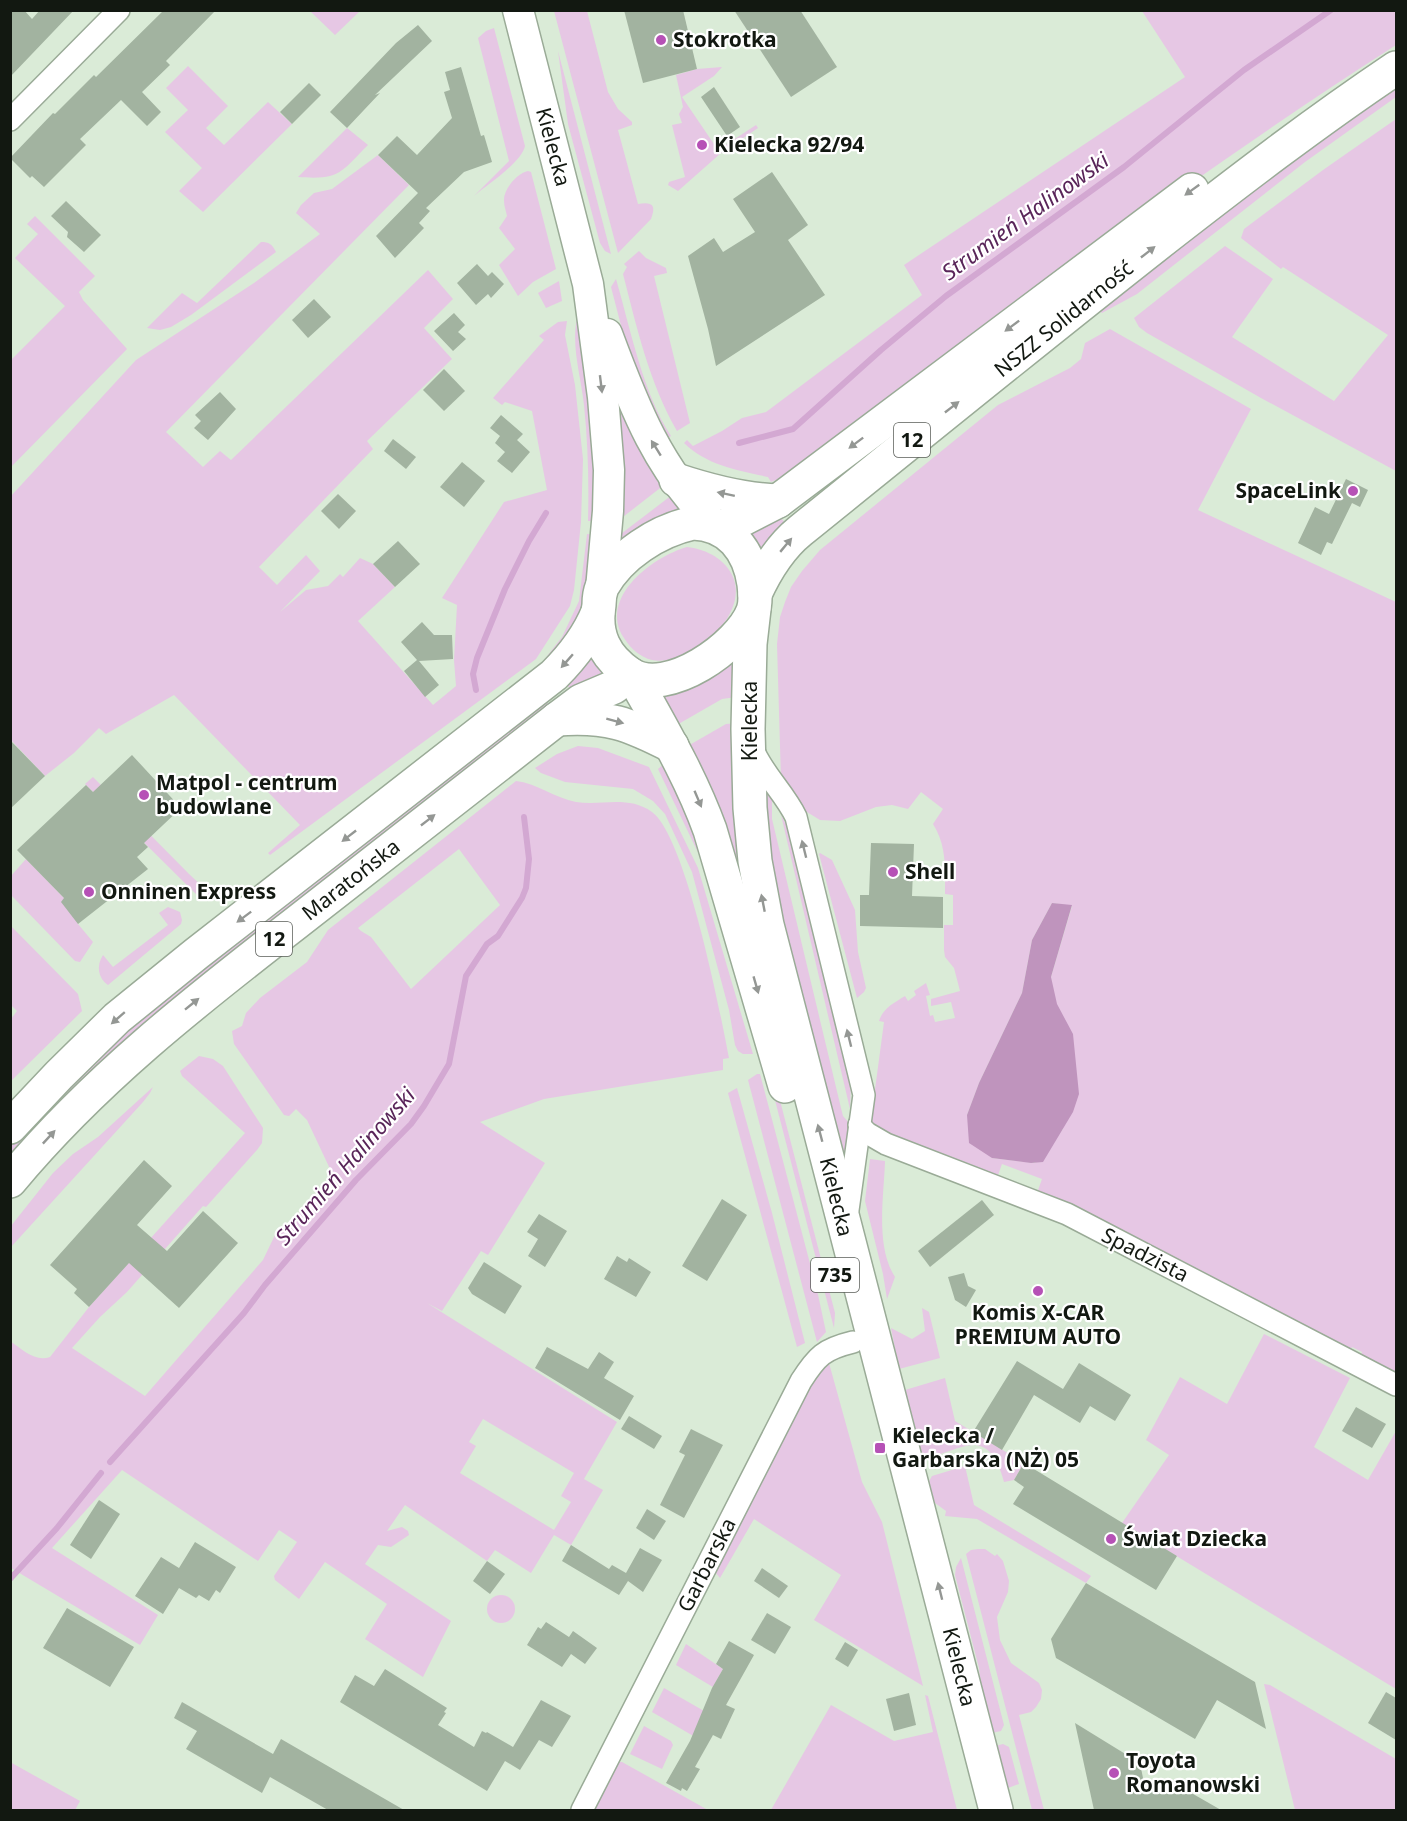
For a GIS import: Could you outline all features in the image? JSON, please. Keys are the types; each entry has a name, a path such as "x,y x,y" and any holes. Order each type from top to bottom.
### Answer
{"main road":[{"name":"Kielecka","path":"518,10 588,284 603,397 609,470 608,511 599,601"},
{"name":"NSZZ Solidarność","path":"718,528 739,521 778,501 1138,229 1309,107 1396,51"},
{"name":"NSZZ Solidarność","path":"754,602 763,576 790,538 1194,215 1396,68"},
{"name":"Kielecka","path":"588,284 642,423 676,480 691,500 718,528"},
{"path":"676,480 718,493 764,501 778,501"},
{"name":"12","path":"599,601 630,556 661,534 693,523 718,528"},
{"name":"735","path":"718,528 744,551 749,561 754,602"},
{"name":"735","path":"599,601 597,626 601,642 611,658 632,675"},
{"name":"Maratońska","path":"10,1127 117,1018 549,680 568,661 583,640 599,601"},
{"name":"Kielecka","path":"754,602 750,644 750,808 754,852 767,925 996,1810"},
{"name":"12","path":"632,675 654,680 689,672 702,664 742,629 754,602"},
{"name":"Kielecka","path":"632,675 687,774 710,830 778,1063 976,1810"},
{"name":"Maratońska","path":"10,1181 64,1120 128,1058 199,998 581,701 614,687 632,675"},
{"path":"557,719 591,717 614,720 672,746"}],"street":[{"path":"10,120 119,10"},
{"path":"749,738 759,761 791,806 796,817 864,1095 848,1208 850,1251"},
{"name":"Spadzista","path":"860,1125 867,1133 886,1144 1067,1214 1396,1385"},
{"path":"855,1152 870,1143 886,1144"},
{"name":"Garbarska","path":"582,1810 801,1381 826,1350 853,1342"}],"shaded area":[{"path":"310,11 360,11 335,35"},
{"path":"554,11 587,11 608,92 618,109 632,122 632,125 618,130 638,204 652,205 653,210 651,219 618,253"},
{"path":"1142,11 1396,11 1396,45 1163,203 783,477 771,482 768,477 723,466 703,457 684,443 687,440 693,446 742,418 766,412 922,295 904,265 1185,77"},
{"path":"494,28 525,146 511,166 474,196 509,161 478,38"},
{"path":"558,51 611,254 605,251 600,243 568,124"},
{"path":"188,66 228,106 206,128 224,145 268,102 292,124 203,212 179,191 202,168 165,132 188,110 166,88"},
{"path":"722,67 714,76 682,97 718,150 756,125 758,128 721,153 678,191 668,185 669,182 685,177 672,125 682,123 679,114 683,107 676,75 697,69"},
{"path":"1396,76 1396,97 1305,162 1137,294 1102,313 1099,311 1099,305"},
{"path":"1396,119 1396,471 1147,333 1139,327 1134,318 1225,246 1273,279 1232,337 1334,401 1388,335 1283,267 1281,269 1241,238 1244,229"},
{"path":"347,128 368,145 338,173 323,177 298,177"},
{"path":"378,155 409,185 166,432 203,467 220,451 231,460 428,270 453,299 424,328 452,359 367,441 373,449 259,567 277,585 306,555 320,571 280,612 306,590 328,586 340,574 343,577 360,558 373,564 395,587 358,621 433,705 456,686 454,660 457,605 442,598 504,502 547,490 532,411 505,402 502,405 493,398 544,340 539,336 558,322 567,321 565,335 575,385 583,459 581,522 574,590 570,606 536,659 270,855 268,853 300,825 174,695 106,734 99,728 74,753 45,776 11,740 11,496 136,360 254,283 320,234 296,213 301,205 314,193 332,189"},
{"path":"528,171 531,172 556,269 533,282 518,296 499,265 515,249 499,228 507,216 504,197 508,187 515,178"},
{"path":"35,216 95,276 79,292 83,300 127,349 11,467 11,360 65,306 15,258 38,234 27,224"},
{"path":"261,242 270,244 276,252 191,315 171,327 160,330 147,328 182,293 197,303"},
{"path":"639,251 646,258 666,268 667,273 654,276 690,423 677,431 651,374 623,274 627,267 624,264"},
{"path":"616,279 645,381 671,436 664,440 630,360 611,287"},
{"path":"559,281 562,301 546,308 538,293"},
{"path":"577,318 591,391 596,521 588,521 584,405 575,340"},
{"path":"1110,329 1251,409 1198,510 1396,602 1396,1375 1361,1356 1362,1352 1352,1347 1350,1351 1037,1193 1042,1179 1002,1164 997,1178 870,1127 884,1022 879,1021 883,1013 889,1006 905,996 908,1001 916,995 914,991 926,983 930,995 926,996 930,1016 933,1015 935,1022 955,1018 951,1002 931,1006 931,999 960,991 954,968 945,957 944,950 944,925 953,925 953,895 945,894 943,849 933,824 943,809 921,792 908,809 892,805 876,807 840,821 820,820 802,809 781,780 777,644 780,617 791,587 820,550 998,405 1070,368 1081,359 1085,343","holes":["1052,903 1072,906 1051,977 1063,1129 1035,1163 992,1158 967,1115 979,1083 1022,993 1032,940"]},
{"path":"615,385 664,485 619,520"},
{"path":"672,495 689,516 623,548 617,537"},
{"path":"779,515 787,526 763,557 744,534"},
{"path":"587,534 596,535 584,612 550,663 544,660 562,637 579,601"},
{"path":"687,547 700,550 722,561 734,580 736,591 734,604 723,625 695,648 672,659 662,661 648,659 636,652 624,638 618,623 618,608 623,594 645,570 673,552"},
{"path":"589,648 610,677 573,693 564,681"},
{"path":"736,653 737,697 722,699 675,726 654,692"},
{"path":"544,698 552,709 11,1163 11,1143 40,1111 133,1021"},
{"path":"738,723 763,956 686,747 726,724"},
{"path":"578,746 598,748 649,767 698,868 753,1054 743,1054 735,1045 729,1010 692,872 665,814 653,801 633,789 565,782 541,773 535,768 557,754"},
{"path":"665,763 680,788 703,863 658,769"},
{"path":"93,777 206,890 217,893 213,899 202,900 85,784"},
{"path":"516,781 576,802 634,804 652,812 665,828 677,854 689,888 710,966 729,1058 723,1059 723,1070 544,1099 480,1122 545,1163 488,1255 481,1251 442,1311 427,1303 617,1422 584,1479 603,1490 571,1545 554,1535 531,1573 495,1550 487,1561 405,1505 387,1531 402,1527 408,1531 409,1535 391,1547 378,1545 365,1564 451,1621 423,1677 365,1639 387,1604 325,1562 299,1599 275,1580 274,1576 297,1542 279,1530 258,1561 122,1470 52,1548 158,1615 140,1645 11,1568 10,1341 34,1357 50,1357 89,1307 245,1133 182,1076 180,1071 199,1056 213,1059 223,1066 263,1128 262,1143 206,1207 203,1206 127,1292 72,1348 145,1396 263,1260 281,1226 285,1229 317,1193 322,1197 335,1182 327,1175 331,1171 307,1120 296,1109 289,1116 284,1115 234,1044 232,1031 242,1026 246,1013 260,998 307,962 328,930","holes":["459,849 500,905 411,989 371,937 358,928","483,1419 574,1473 561,1496 571,1502 554,1530 460,1473 476,1446 469,1442"]},
{"path":"763,787 772,800 772,819 843,1116 849,1123 844,1159 766,870"},
{"path":"781,815 788,828 851,1082 850,1109"},
{"path":"819,854 832,860 855,910 858,952 866,988 857,998"},
{"path":"26,859 64,898 78,924 93,942 80,962 75,961 11,895 11,876"},
{"path":"1052,903 1072,905 1051,977 1057,1004 1073,1034 1079,1094 1073,1112 1043,1162 1031,1163 992,1158 969,1143 967,1115 979,1083 1022,993 1032,940"},
{"path":"168,907 180,912 181,924 108,985 99,972 99,963 103,955 113,967 168,925 159,913"},
{"path":"10,925 78,994 82,1011 11,1081 11,1019 17,1011 11,1005"},
{"path":"760,1074 817,1290 826,1332 817,1342 748,1080"},
{"path":"769,1077 776,1085 835,1313 834,1328"},
{"path":"153,1087 143,1102 11,1247 11,1226 53,1173 73,1154 98,1137"},
{"path":"737,1088 805,1343 797,1347 728,1093"},
{"path":"870,1159 885,1161 882,1205 883,1236 889,1265 895,1277 887,1299 865,1201"},
{"path":"922,1308 929,1312 940,1358 899,1369 891,1328 912,1339 925,1331"},
{"path":"1264,1334 1350,1378 1314,1447 1368,1480 1396,1431 1396,1689 1122,1523 1169,1455 1146,1440 1180,1377 1227,1404"},
{"path":"828,1363 862,1482 882,1522 923,1686 814,1620 841,1575 754,1519 720,1578 715,1572 802,1398"},
{"path":"945,1378 955,1421 1024,1463 1014,1480 1004,1482 996,1460 986,1449 975,1445 964,1446 941,1454 930,1455 920,1452 905,1390"},
{"path":"965,1466 974,1505 1091,1576 1086,1583 977,1519 945,1516 946,1511 935,1503 928,1483 932,1476"},
{"path":"985,1549 995,1556 997,1554 1003,1561 1009,1581 1008,1592 997,1617 1000,1640 1011,1663 1039,1683 1042,1690 1041,1699 1036,1707 1031,1712 1019,1715 1044,1810 1032,1810 966,1554"},
{"path":"961,1558 1004,1725 1001,1731 987,1734 979,1668 955,1575"},
{"path":"501,1595 511,1599 515,1609 511,1619 501,1623 491,1619 487,1609 491,1599"},
{"path":"686,1644 723,1669 713,1687 676,1665"},
{"path":"1264,1684 1270,1685 1396,1759 1396,1810 1295,1810"},
{"path":"664,1688 704,1711 702,1741 652,1712"},
{"path":"925,1695 928,1696 957,1810 771,1810 831,1705 894,1741 933,1732"},
{"path":"644,1726 671,1741 673,1745 662,1769 630,1754"},
{"path":"1003,1744 1009,1747 1019,1784 1008,1788 1003,1781 991,1747"},
{"path":"10,1762 80,1801 75,1810 11,1810"},
{"path":"622,1762 708,1810 589,1810"}],"building":[{"path":"10,10 24,10 32,19 40,10 74,10 10,77"},
{"path":"164,10 216,10 166,61 170,65 142,92 161,112 147,126 121,100 80,139 86,145 44,187 32,176 30,178 10,158 53,113 55,114 94,75 96,77"},
{"name":"Stokrotka","path":"624,10 683,10 697,69 643,83"},
{"path":"734,10 800,10 837,67 791,97"},
{"path":"418,25 432,41 375,95 380,93 347,128 330,112 396,43"},
{"path":"461,67 481,136 484,135 492,162 464,172 426,208 430,211 419,223 424,228 395,258 376,236 418,193 378,155 397,136 417,155 452,118 444,92 450,90 445,72"},
{"path":"309,83 321,95 292,124 280,112"},
{"path":"714,87 740,127 727,136 701,97"},
{"path":"772,172 808,225 788,240 825,295 716,366 688,256 714,238 723,252 755,232 733,199"},
{"path":"66,201 101,235 84,252 67,237 68,232 51,216"},
{"path":"477,264 488,276 492,272 504,284 491,298 488,294 476,305 457,283"},
{"path":"314,299 331,317 308,338 292,320"},
{"path":"454,313 465,325 458,332 466,339 453,351 434,331"},
{"path":"444,369 465,391 444,411 423,390"},
{"path":"220,392 236,409 208,440 194,428 201,421 195,415"},
{"path":"501,415 523,434 517,440 530,452 512,473 497,461 505,452 495,443 500,436 490,428"},
{"path":"393,439 416,457 406,469 384,451"},
{"path":"462,462 485,481 464,507 440,487"},
{"path":"1346,479 1368,490 1360,507 1352,503 1332,544 1327,542 1321,555 1298,543 1315,507 1329,514"},
{"path":"338,494 356,511 339,529 321,511"},
{"path":"398,541 420,564 395,587 373,564"},
{"path":"422,622 434,635 452,635 453,659 419,661 439,685 425,697 404,671 417,660 401,642"},
{"path":"10,740 45,776 10,809"},
{"path":"132,755 181,808 144,843 148,847 137,857 148,869 78,924 61,902 64,898 17,850 86,785 93,792"},
{"path":"871,843 914,844 912,896 943,897 943,928 860,926 860,895 869,895"},
{"path":"144,1160 172,1186 137,1225 167,1251 203,1211 238,1243 179,1308 129,1263 89,1307 74,1293 77,1289 50,1265"},
{"path":"722,1199 747,1215 707,1281 682,1266"},
{"path":"982,1200 994,1215 930,1267 918,1251"},
{"path":"539,1214 567,1231 545,1267 528,1256 538,1239 527,1232"},
{"path":"617,1256 627,1262 629,1258 651,1272 636,1297 604,1279"},
{"path":"484,1262 522,1286 505,1314 472,1294 468,1288"},
{"path":"964,1273 968,1286 976,1290 966,1307 955,1300 948,1277"},
{"path":"547,1347 588,1369 599,1352 614,1362 604,1378 634,1396 620,1420 535,1368"},
{"path":"1017,1361 1063,1389 1079,1363 1131,1395 1115,1421 1090,1406 1080,1423 1034,1395 1002,1450 973,1432"},
{"path":"1356,1407 1386,1424 1372,1448 1342,1431"},
{"path":"629,1416 662,1436 654,1449 621,1429"},
{"path":"691,1429 723,1445 684,1518 660,1505 685,1455 679,1452"},
{"name":"Świat Dziecka","path":"1024,1463 1177,1556 1156,1590 1013,1504 1024,1487 1014,1480"},
{"path":"99,1500 120,1514 91,1559 70,1545"},
{"path":"647,1509 666,1521 654,1540 636,1528"},
{"path":"195,1542 236,1567 220,1593 216,1590 209,1601 199,1595 196,1598 179,1588 163,1614 135,1596 161,1557 179,1568"},
{"path":"571,1545 609,1569 612,1565 626,1573 640,1548 662,1560 643,1592 628,1581 619,1595 562,1561"},
{"path":"487,1561 505,1574 490,1594 473,1581"},
{"path":"762,1568 788,1586 779,1598 754,1581"},
{"path":"1086,1583 1255,1682 1266,1729 1217,1700 1195,1739 1056,1658 1051,1639"},
{"path":"67,1608 134,1647 110,1687 43,1648"},
{"path":"767,1613 791,1627 775,1654 751,1640"},
{"path":"546,1622 569,1637 573,1631 597,1648 585,1664 571,1654 562,1667 527,1645 538,1627 541,1629"},
{"path":"729,1641 754,1655 726,1705 735,1709 721,1739 713,1735 695,1767 700,1769 687,1791 682,1788 681,1791 666,1783 690,1741 712,1688 723,1669 716,1664"},
{"path":"845,1642 858,1650 848,1667 835,1659"},
{"path":"385,1669 447,1708 438,1725 474,1747 482,1731 513,1747 541,1700 571,1716 552,1747 539,1740 520,1770 505,1761 487,1791 340,1702 355,1675 374,1686"},
{"path":"1386,1692 1396,1698 1396,1740 1368,1723"},
{"path":"909,1693 916,1725 894,1731 886,1699"},
{"path":"182,1702 273,1754 281,1739 404,1810 328,1810 270,1777 262,1793 186,1749 197,1731 174,1718"},
{"name":"Toyota Romanowski","path":"1075,1723 1140,1763 1145,1788 1174,1783 1221,1810 1094,1810"}],"waterway":[{"name":"Strumień Halinowski","path":"739,443 793,429 881,350 946,296 1124,167 1244,70 1331,10"},
{"name":"Strumień Halinowski","path":"476,690 473,674 477,658 505,589 546,513"},
{"name":"Strumień Halinowski","path":"110,1462 244,1313 265,1285 356,1180 411,1124 424,1106 449,1064 466,976 487,944 498,936 526,888 529,859 524,817"},
{"name":"Strumień Halinowski","path":"10,1579 57,1528 101,1473"}],"place":[{"name":"Stokrotka","path":"661,40"},
{"name":"Kielecka 92/94","path":"702,145"},
{"name":"SpaceLink","path":"1353,491"},
{"name":"Matpol - centrum budowlane","path":"144,795"},
{"name":"Shell","path":"893,872"},
{"name":"Onninen Express","path":"89,892"},
{"name":"Komis X-CAR PREMIUM AUTO","path":"1038,1291"},
{"name":"Kielecka / Garbarska (NŻ) 05","path":"880,1448"},
{"name":"Świat Dziecka","path":"1111,1539"},
{"name":"Toyota Romanowski","path":"1114,1773"}]}
